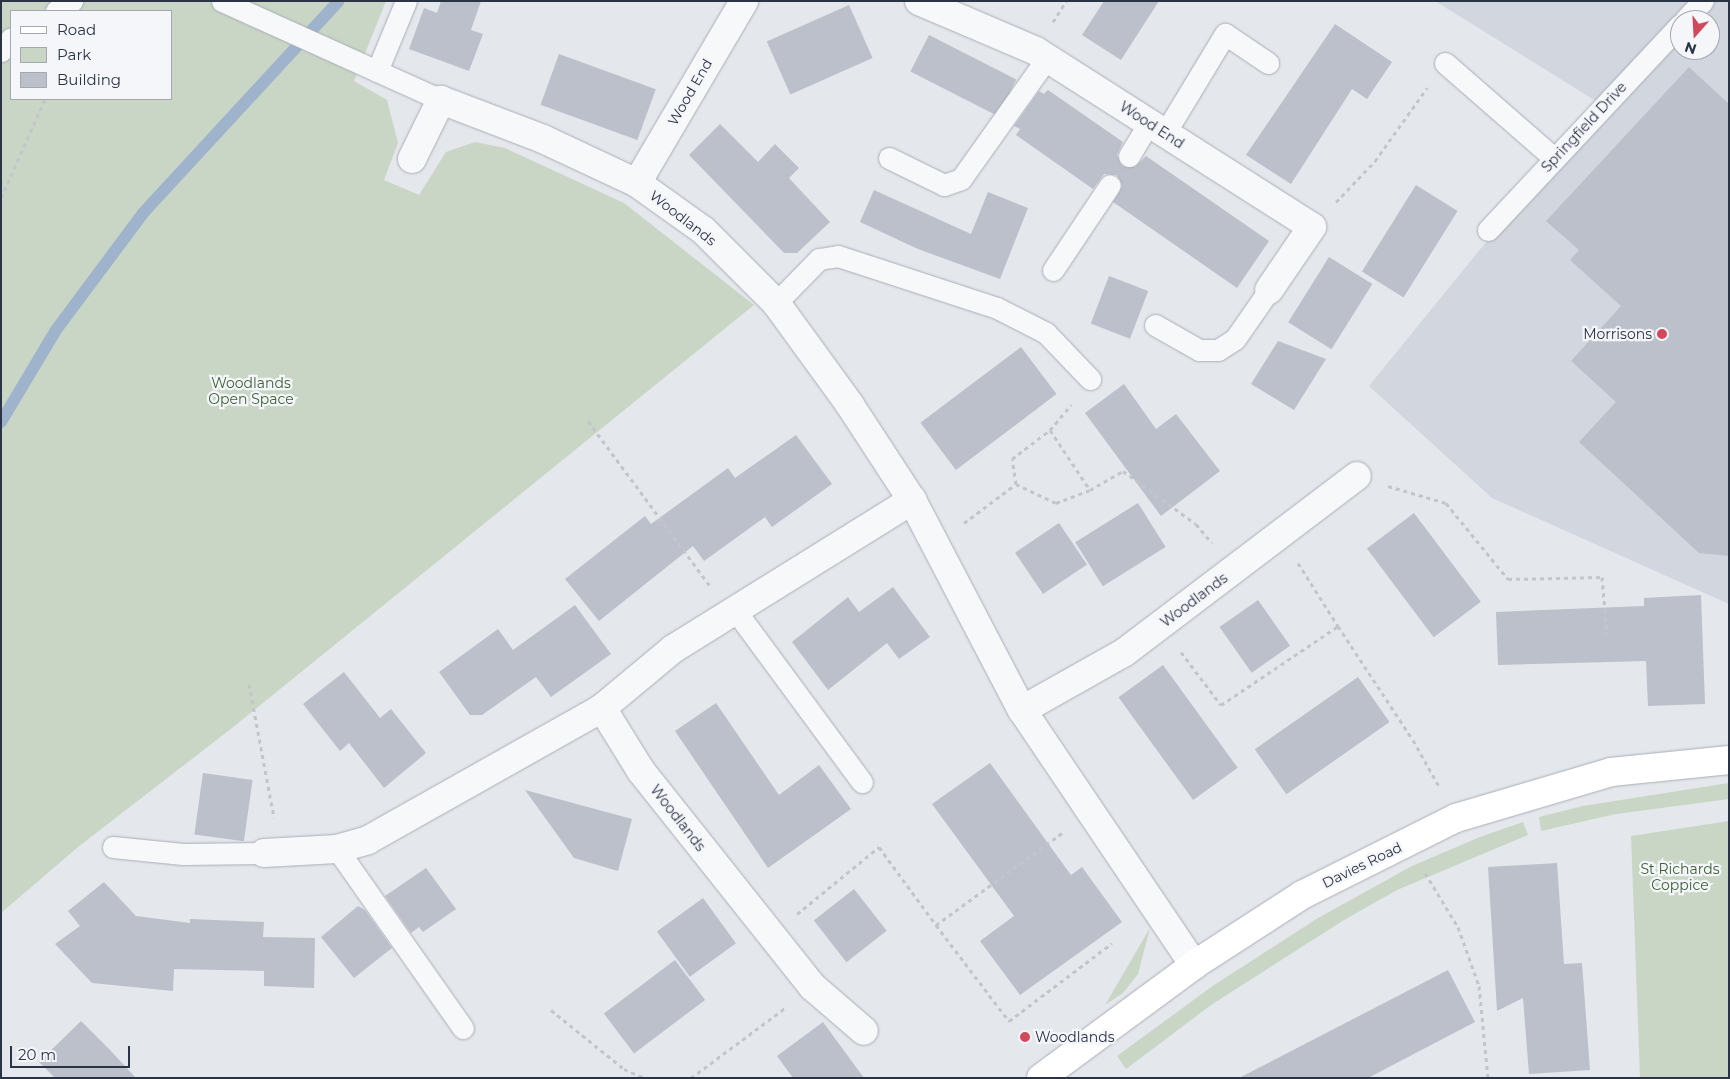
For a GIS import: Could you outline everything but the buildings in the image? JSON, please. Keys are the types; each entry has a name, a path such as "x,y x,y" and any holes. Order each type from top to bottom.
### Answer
{"street":[{"name":"Wood End","path":"637,183 744,1"},
{"name":"Wood End","path":"919,1 1047,58 1312,227"},
{"name":"Woodlands","path":"441,100 542,139 637,183 703,230 776,303 850,405 912,500 1022,710 1194,965"},
{"path":"412,159 441,100"},
{"path":"1269,290 1312,227"},
{"name":"Woodlands","path":"1022,710 1125,652 1357,476"},
{"path":"272,852 337,849 368,840 602,708 673,649 912,500"},
{"name":"Woodlands","path":"602,708 641,771 813,987 864,1031"},
{"name":"Davies Road","path":"1041,1078 1194,965 1302,895 1456,818 1611,772 1729,760"}],"lane":[{"path":"58,10 72,1"},
{"path":"222,1 289,29 329,51 441,100"},
{"path":"377,71 406,1"},
{"path":"1128,156 1157,128 1225,34 1268,63"},
{"name":"Springfield Drive","path":"1488,230 1670,36"},
{"path":"1,51 10,39"},
{"path":"889,158 944,185 961,179 1047,58"},
{"path":"1445,63 1554,158"},
{"path":"1053,270 1110,185"},
{"path":"776,303 820,259 838,256 996,308 1046,333 1090,379"},
{"path":"1155,324 1200,350 1218,350 1235,339 1269,290"},
{"path":"732,612 862,782"},
{"path":"113,847 182,854 272,852"},
{"path":"337,849 463,1028"}],"path":[{"path":"1312,227 1375,161 1445,63"},
{"path":"1,198 44,100"},
{"path":"1016,484 1012,459 1050,430 1090,379"},
{"path":"588,421 732,612"},
{"path":"1050,430 1090,490"},
{"path":"1016,484 1056,503 1090,490 1123,471 1196,524 1234,570"},
{"path":"1357,476 1446,503 1508,579 1602,577 1607,635"},
{"path":"935,544 1016,484"},
{"path":"1280,534 1413,740 1456,818"},
{"path":"1160,625 1221,705 1338,626"},
{"path":"249,684 272,852"},
{"path":"936,925 1091,812"},
{"path":"1407,843 1458,927 1479,986 1488,1078"},
{"path":"771,935 880,847 1009,1021 1112,943"},
{"path":"691,1078 813,987"},
{"path":"551,1010 624,1069 644,1078"}],"shaded area":[{"path":"1435,1 1729,1 1729,604 1492,498 1369,386 1599,103"}],"green space":[{"name":"Woodlands Open Space","path":"1,1 386,1 354,81 387,100 398,143 384,180 419,195 446,152 475,142 505,148 624,203 754,305 232,728 78,847 1,913"},
{"path":"1729,783 1729,799 1616,814 1541,831 1539,817 1583,806"},
{"name":"St Richards Coppice","path":"1729,821 1729,1078 1640,1078 1631,836"},
{"path":"1523,822 1528,835 1397,890 1344,920 1211,1005 1126,1069 1117,1056 1214,985 1318,918 1412,866 1480,837"},
{"path":"1150,928 1138,974 1123,993 1105,1005"}],"waterway":[{"path":"1,422 56,330 144,212 339,1"}],"place":[{"name":"Morrisons","path":"1662,334"},
{"name":"Woodlands","path":"1025,1037"}]}
